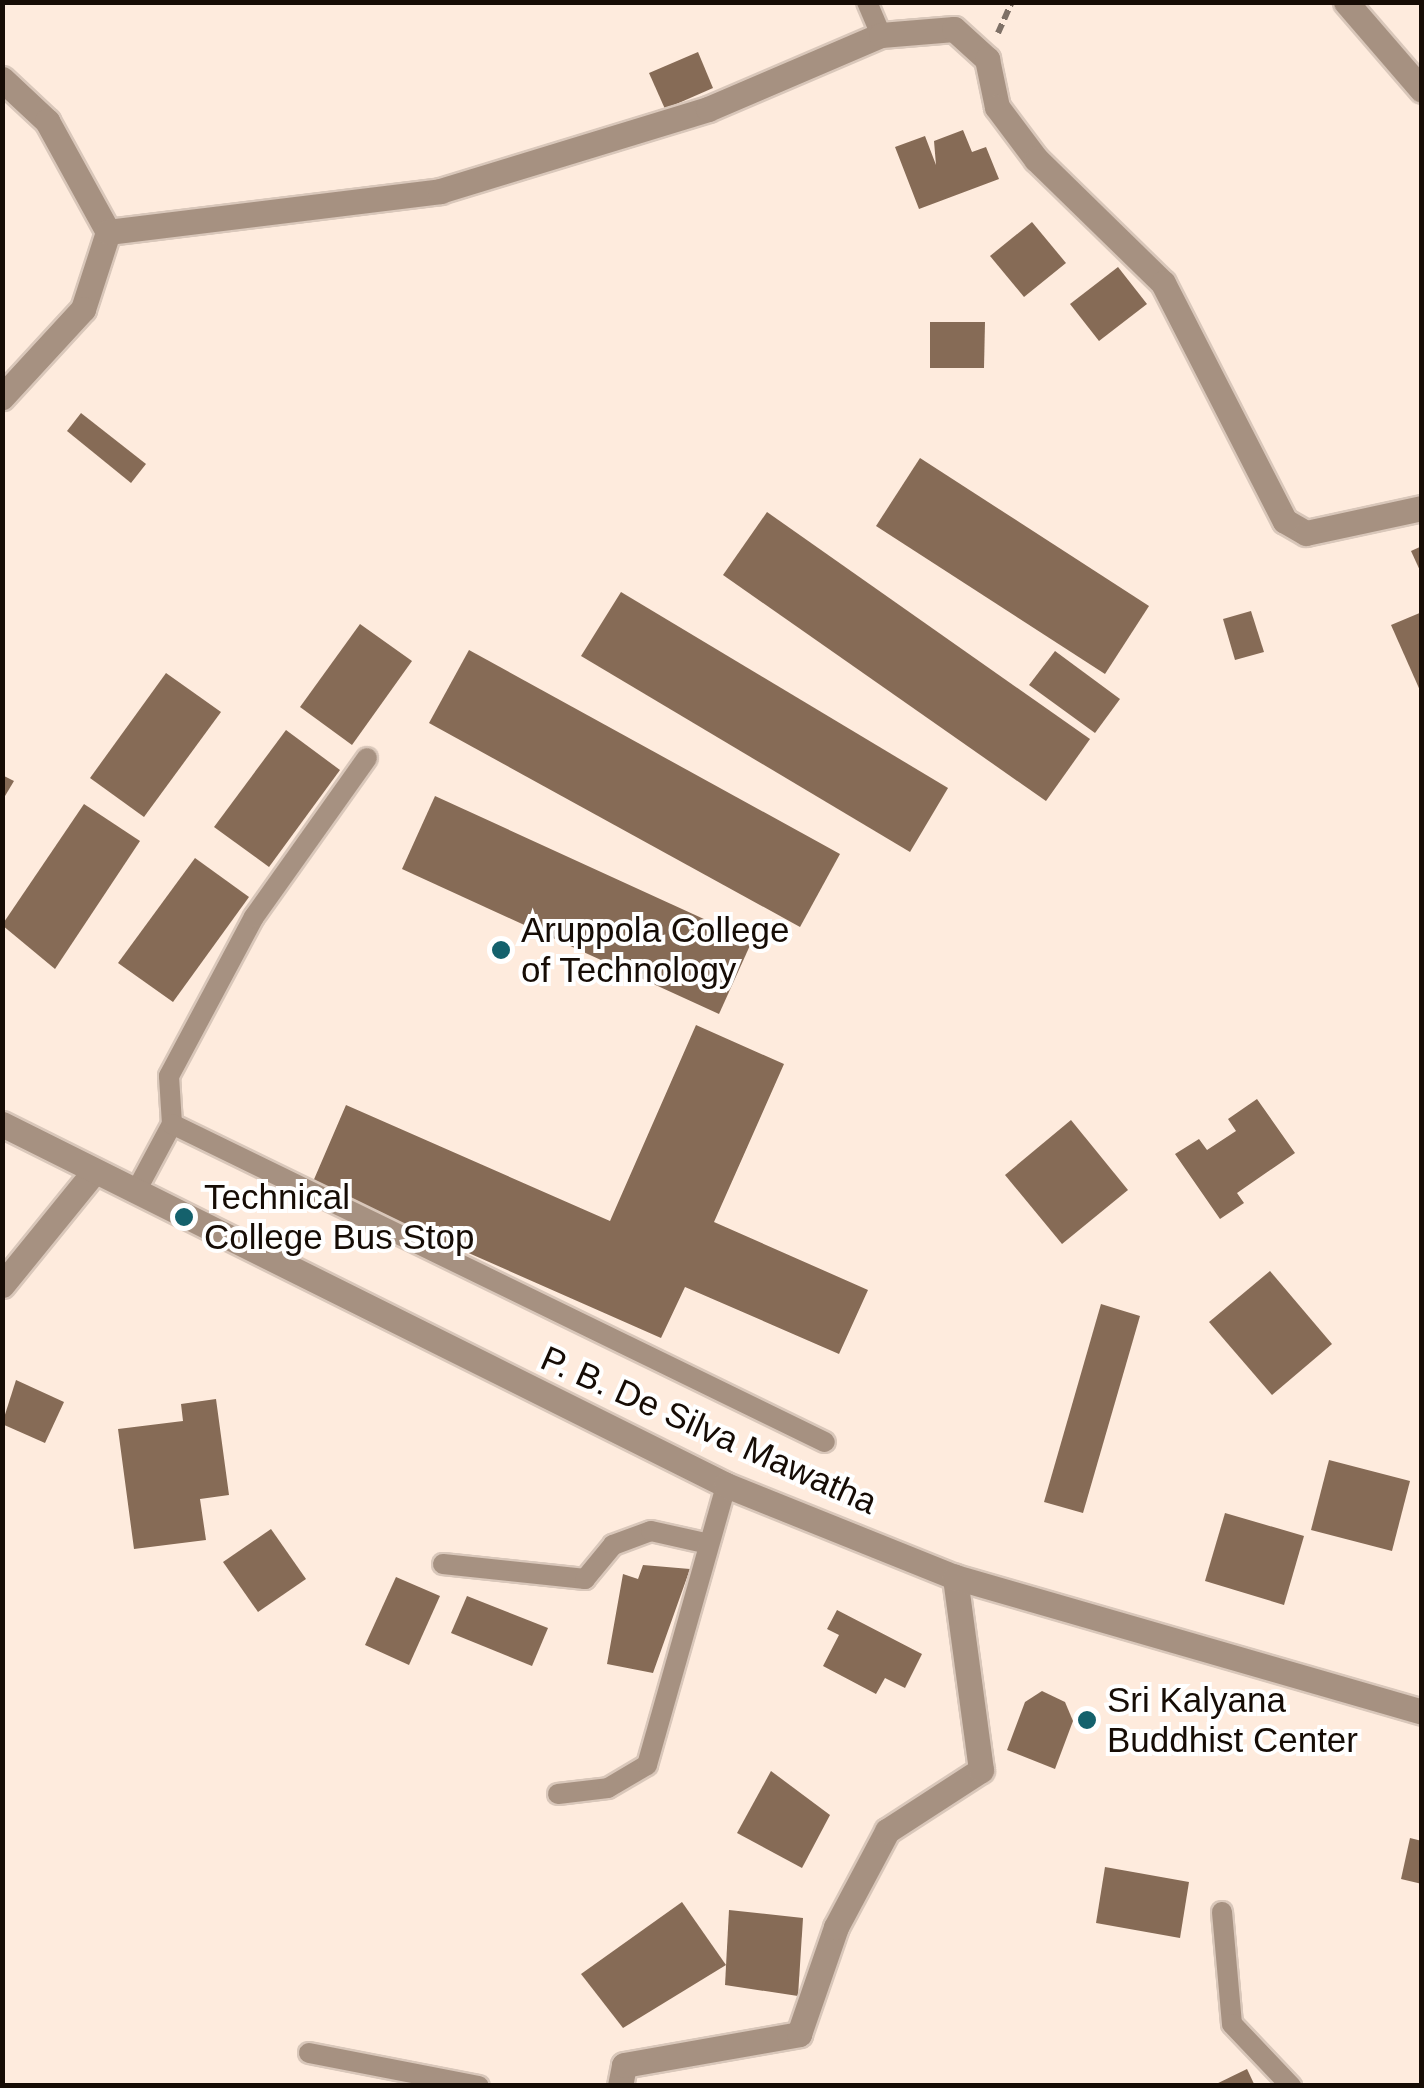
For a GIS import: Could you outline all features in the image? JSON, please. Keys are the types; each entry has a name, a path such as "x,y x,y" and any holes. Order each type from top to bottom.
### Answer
{"street":[{"path":"1346,2 1422,90"},
{"path":"108,232 440,191 708,109 881,35 954,29 987,59 998,107 1036,159 1163,283 1285,521 1306,533 1422,508"},
{"path":"2,79 47,120 108,232 83,309 2,398"},
{"name":"P. B. De Silva Mawatha","path":"2,1124 726,1484 955,1577 1422,1712"},
{"path":"2,1285 92,1172"},
{"path":"620,2086 624,2065 799,2034 836,1927 887,1831 982,1770 955,1577"}],"lane":[{"path":"867,2 881,35"},
{"path":"135,1193 172,1124 169,1076 254,917 367,758"},
{"path":"172,1124 825,1442"},
{"path":"558,1794 608,1788 648,1765 726,1484"},
{"path":"443,1564 585,1579 613,1545 651,1530 710,1544"},
{"path":"1222,1912 1232,2024 1291,2086"},
{"path":"309,2052 480,2086"}],"building":[{"path":"698,52 713,88 665,109 649,73"},
{"path":"963,130 972,152 986,147 999,179 919,209 895,147 925,136 936,165 934,141"},
{"path":"1032,222 1066,263 1024,297 990,256"},
{"path":"1118,267 1147,304 1099,341 1070,304"},
{"path":"930,322 985,322 984,368 930,368"},
{"path":"81,413 146,464 131,483 67,431"},
{"path":"920,458 1149,606 1105,674 876,526"},
{"path":"767,512 1090,739 1046,801 723,575"},
{"path":"1422,546 1422,575 1411,551"},
{"path":"621,592 948,788 910,852 581,656"},
{"path":"1251,611 1264,652 1235,660 1223,619"},
{"path":"1422,612 1422,695 1391,625"},
{"path":"360,624 412,661 352,745 300,707"},
{"path":"469,650 840,854 800,927 429,723"},
{"path":"1055,651 1120,699 1095,733 1029,685"},
{"path":"166,673 221,712 144,817 90,778"},
{"path":"286,730 340,770 269,867 214,827"},
{"path":"2,775 14,781 2,801"},
{"path":"435,796 752,941 719,1014 402,869"},
{"path":"84,804 140,841 55,969 2,925"},
{"path":"195,858 249,897 173,1002 118,963"},
{"path":"696,1025 784,1064 714,1222 868,1290 839,1354 685,1287 661,1338 312,1184 346,1105 610,1221"},
{"path":"1257,1099 1295,1153 1237,1193 1244,1203 1220,1219 1175,1154 1199,1139 1207,1150 1236,1131 1228,1119"},
{"path":"1071,1120 1128,1190 1062,1244 1005,1175"},
{"path":"1270,1271 1332,1344 1272,1395 1209,1322"},
{"path":"1101,1304 1140,1316 1083,1513 1044,1502"},
{"path":"16,1380 64,1402 45,1443 2,1424"},
{"path":"216,1399 229,1495 200,1499 206,1540 134,1549 118,1429 183,1421 181,1404"},
{"path":"1329,1460 1410,1481 1392,1551 1311,1530"},
{"path":"1225,1513 1304,1536 1284,1605 1205,1581"},
{"path":"271,1529 306,1579 258,1612 223,1562"},
{"path":"643,1565 690,1569 653,1673 607,1664 623,1574 638,1579"},
{"path":"396,1577 440,1596 409,1665 365,1645"},
{"path":"467,1596 548,1628 532,1666 451,1633"},
{"path":"837,1610 922,1654 905,1688 885,1678 876,1694 823,1666 839,1635 827,1629"},
{"path":"1042,1691 1065,1702 1073,1721 1055,1769 1007,1750 1025,1702"},
{"path":"771,1771 830,1815 802,1868 737,1833"},
{"path":"1410,1838 1422,1841 1422,1884 1401,1879"},
{"path":"1105,1867 1189,1882 1180,1938 1096,1923"},
{"path":"682,1902 726,1965 623,2028 581,1974"},
{"path":"729,1910 803,1918 798,1996 725,1985"},
{"path":"1247,2069 1255,2086 1212,2086"}],"place":[{"name":"Aruppola College of Technology","path":"501,950"},
{"name":"Technical College Bus Stop","path":"184,1217"},
{"name":"Sri Kalyana Buddhist Center","path":"1087,1720"}]}
